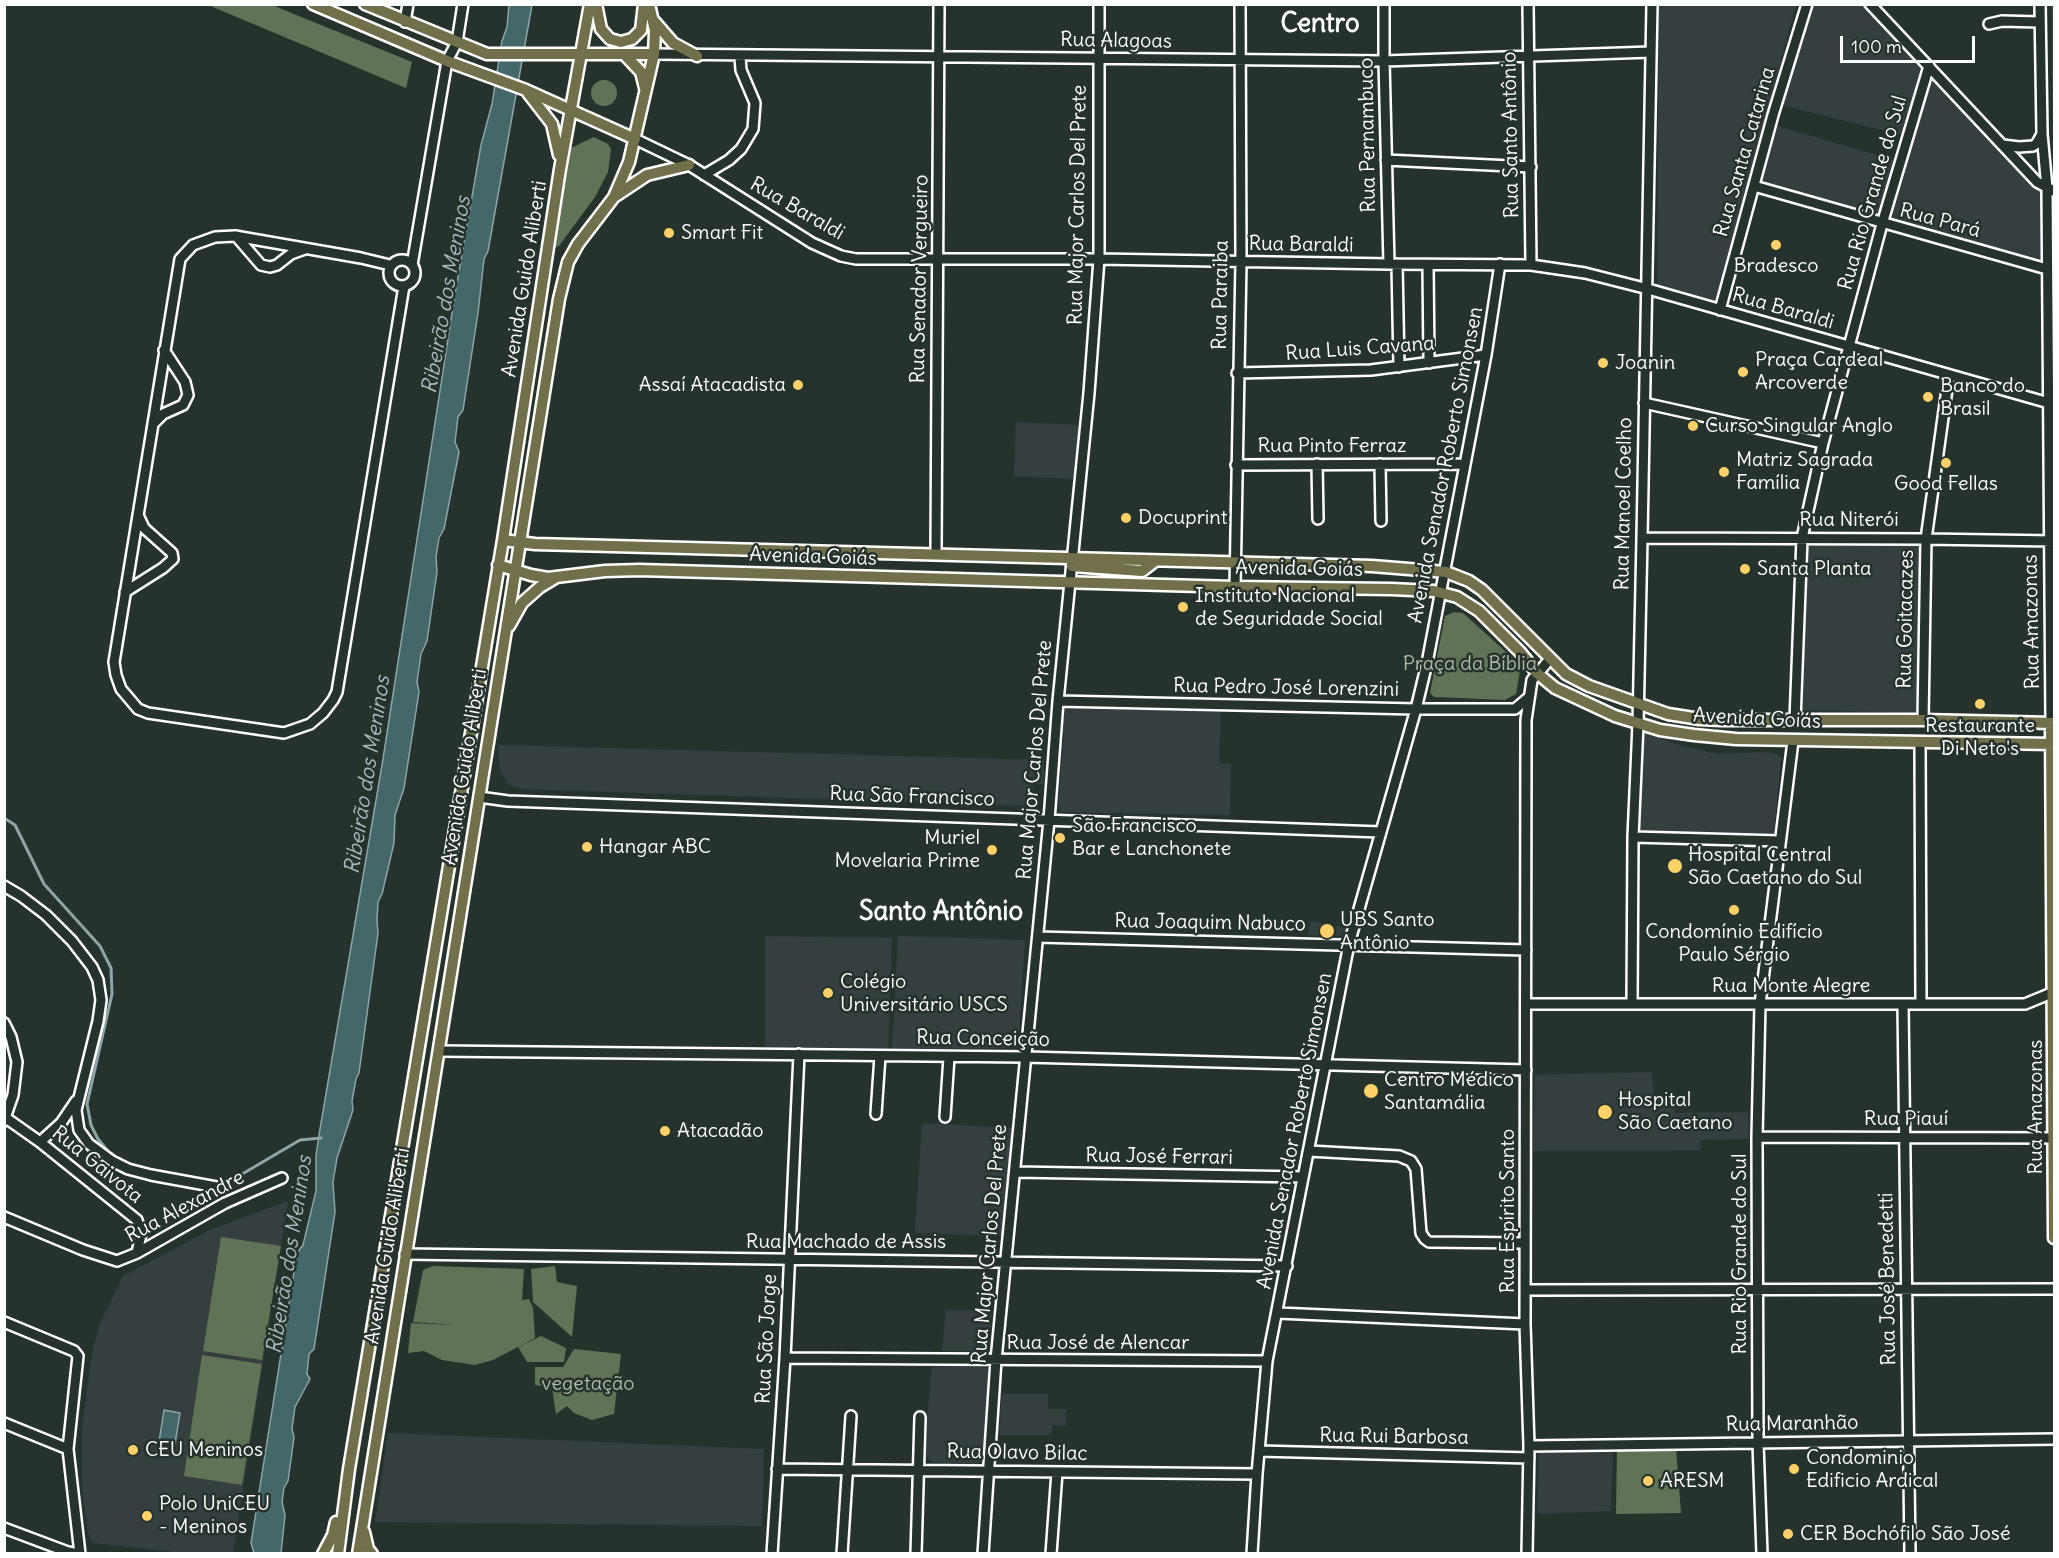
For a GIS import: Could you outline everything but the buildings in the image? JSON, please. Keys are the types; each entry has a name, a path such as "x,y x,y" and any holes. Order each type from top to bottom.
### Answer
{"main road":[{"name":"Rua Baraldi","path":"313,4 447,61 524,90 635,139"},
{"name":"Rua Alagoas","path":"365,4 487,54 654,54"},
{"name":"Avenida Guido Aliberti","path":"338,1554 349,1469 503,540 560,169 590,4"},
{"path":"596,4 598,23 602,32 610,39 621,42 632,39 641,30 644,4"},
{"name":"Avenida Guido Aliberti","path":"358,1554 559,298 568,262 578,244 614,197 625,174 654,54 654,21 649,4"},
{"path":"654,21 673,43 697,56"},
{"path":"624,54 641,72 645,94"},
{"path":"524,90 543,110 552,124 557,140 560,169"},
{"path":"614,197 647,176 689,165"},
{"name":"Avenida Goiás","path":"503,540 595,546 936,554 1072,562 1155,561 1372,566 1446,572 1469,581 1482,590 1559,668 1576,680 1668,714 1700,719 2053,723"},
{"name":"Avenida Goiás","path":"498,566 555,578 605,570 639,570 1234,587 1391,589 1441,593 1463,600 1479,612 1520,652 1546,682 1566,695 1608,714 1638,724 1710,737 1793,741 2053,744"},
{"path":"504,638 522,603 540,587 555,578"},
{"name":"Rua Amazonas","path":"2053,723 2055,1238"},
{"path":"465,770 472,790 478,798"},
{"path":"364,1380 383,1391"},
{"path":"323,1554 333,1535 349,1469"},
{"path":"363,1514 364,1538 372,1554"}],"street":[{"path":"405,22 408,4"},
{"path":"412,265 447,61 457,42 463,4"},
{"name":"Rua Senador Vergueiro","path":"936,554 939,4"},
{"name":"Rua Major Carlos Del Prete","path":"983,1554 996,1360 1049,820 1099,259 1099,4"},
{"name":"Rua Paraiba","path":"1234,587 1241,262 1240,4"},
{"name":"Rua Pernambuco","path":"1384,4 1386,160 1399,367"},
{"name":"Rua Santo Antônio","path":"1528,4 1531,265"},
{"name":"Rua Manoel Coelho","path":"1632,1004 1633,837 1638,724 1648,289 1652,4"},
{"name":"Rua Santa Catarina","path":"1720,310 1773,115 1807,4"},
{"path":"1870,4 2037,182 2050,189"},
{"name":"Rua Amazonas","path":"2040,4 2042,134 2050,189 2048,269 2053,723"},
{"path":"1989,24 2002,21 2040,22"},
{"name":"Rua Alagoas","path":"654,54 740,57 1384,61 1651,52"},
{"path":"704,175 729,160 741,149 753,129 754,103 741,70 740,57"},
{"name":"Rua Rio Grande do Sul","path":"1795,720 1802,538 1823,443 1882,224 1929,66"},
{"path":"2003,145 2033,146 2042,134"},
{"name":"Rua Baraldi","path":"635,139 689,165 812,243 828,251 856,259 1099,259 1531,265 1586,273 1648,289 2049,403"},
{"path":"1386,160 1531,167"},
{"name":"Rua Pará","path":"1754,186 2048,269"},
{"path":"390,266 389,278 395,285 404,286 412,282 415,269 401,259 390,266 236,236 215,237 193,244 180,259 114,669 121,689 138,709 159,715 284,733 302,728 323,713 337,692 404,286"},
{"path":"236,236 261,265 270,267 277,265 291,254 307,248"},
{"name":"Avenida Senador Roberto Simonsen","path":"1252,1554 1267,1361 1350,944 1416,709 1446,572 1486,355 1500,264"},
{"path":"1428,265 1429,363"},
{"path":"153,423 163,414 183,405 188,394 185,382 164,350"},
{"name":"Rua Luis Cavana","path":"1237,374 1399,367 1486,355"},
{"name":"Rua Goitacazes","path":"1923,720 1926,539 1949,375"},
{"path":"1644,404 1823,443"},
{"path":"1317,464 1318,519"},
{"path":"1380,464 1382,521"},
{"name":"Rua Pinto Ferraz","path":"1236,465 1465,464"},
{"path":"125,592 173,559 172,553 144,528 138,515"},
{"name":"Rua Niterói","path":"1642,538 2052,541"},
{"name":"Rua Espírito Santo","path":"1527,1554 1529,1446 1525,1324 1526,720 1532,680 1550,659"},
{"path":"1526,720 1515,709 1528,698"},
{"name":"Rua Pedro José Lorenzini","path":"1058,701 1515,709"},
{"name":"Rua Rio Grande do Sul","path":"1762,1554 1758,1443 1757,1137 1760,1004 1793,741"},
{"path":"1920,742 1921,1004"},
{"name":"Rua São Francisco","path":"478,798 508,801 1381,832"},
{"path":"1633,837 1780,841"},
{"path":"4,886 46,915 72,941 92,967 98,980 101,1000 98,1021 78,1099 76,1120 89,1144 112,1161 128,1169 151,1176 222,1188"},
{"name":"Rua Joaquim Nabuco","path":"1038,937 1526,950"},
{"name":"Rua Monte Alegre","path":"1526,1004 2025,1004 2054,992"},
{"name":"Rua José Benedetti","path":"1904,1004 1910,1554"},
{"path":"4,1023 11,1037 17,1062 13,1095 5,1119"},
{"name":"Rua Conceição","path":"439,1051 1025,1057 1526,1070"},
{"name":"Rua São Jorge","path":"772,1554 785,1358 799,1054"},
{"path":"876,1114 880,1056"},
{"path":"945,1117 949,1057"},
{"path":"40,1142 61,1124 78,1099"},
{"name":"Rua Gaivota","path":"5,1119 40,1142 137,1220 141,1234 137,1253"},
{"name":"Rua Piauí","path":"1757,1137 2054,1137"},
{"path":"1309,1151 1399,1156 1412,1161 1416,1169 1421,1233 1429,1242 1525,1243"},
{"name":"Rua José Ferrari","path":"1015,1172 1303,1178"},
{"name":"Rua Alexandre","path":"4,1217 110,1260 122,1260 210,1211 282,1178"},
{"name":"Rua Machado de Assis","path":"405,1254 1287,1266"},
{"path":"1526,1290 2055,1289"},
{"path":"1278,1313 1525,1324"},
{"path":"4,1322 74,1351 78,1356 68,1449 80,1554 68,1553 4,1528"},
{"name":"Rua José de Alencar","path":"785,1358 1267,1361"},
{"path":"842,1554 851,1416"},
{"path":"916,1554 920,1418"},
{"path":"4,1423 68,1449"},
{"name":"Rua Maranhão","path":"1529,1446 2055,1439"},
{"name":"Rua Rui Barbosa","path":"1259,1451 1529,1458"},
{"name":"Rua Olavo Bilac","path":"777,1468 1257,1474"},
{"path":"1051,1554 1057,1472"}],"shaded area":[{"path":"1659,5 1796,5 1716,301 1657,285"},
{"path":"1810,5 1863,5 1921,66 1902,135 1782,105"},
{"path":"2051,5 2054,5 2054,156 2053,156"},
{"path":"1932,80 2040,189 2044,262 1890,219"},
{"path":"1777,126 1894,160 1878,217 1761,183"},
{"path":"1016,422 1080,425 1077,479 1014,476"},
{"path":"1804,542 1921,545 1917,713 1801,710"},
{"path":"1062,707 1221,711 1219,763 1231,764 1230,815 1061,812 1058,808 1064,733 1060,731"},
{"path":"1643,733 1716,754 1766,752 1776,754 1781,758 1774,834 1639,832"},
{"path":"498,745 1044,760 1044,784 1033,784 1032,806 522,789 509,785 500,770"},
{"name":"UBS Santo Antônio","path":"1310,921 1347,928 1341,936 1308,935"},
{"name":"Colégio Universitário USCS","path":"765,936 892,938 888,1050 765,1049"},
{"path":"898,936 1025,940 1018,1048 892,1049"},
{"name":"Hospital São Caetano","path":"1652,1072 1654,1097 1674,1096 1675,1113 1748,1112 1749,1139 1700,1140 1701,1150 1533,1151 1535,1075"},
{"path":"922,1123 1012,1128 1002,1236 915,1233"},
{"path":"288,1201 233,1553 183,1553 93,1543 88,1533 82,1486 82,1427 93,1349 100,1323 123,1276 212,1229"},
{"path":"946,1310 992,1311 989,1349 985,1351 942,1351"},
{"path":"932,1367 981,1367 987,1368 990,1372 980,1462 975,1464 931,1462 924,1452"},
{"path":"1002,1394 1048,1394 1048,1409 1066,1409 1066,1426 1052,1425 1051,1435 999,1435"},
{"path":"388,1433 764,1449 762,1526 375,1522"},
{"path":"1613,1448 1611,1511 1539,1514 1537,1512 1539,1450"}],"green space":[{"path":"208,5 272,5 412,62 406,88"},
{"path":"604,80 613,84 617,93 613,102 604,106 595,102 591,93 595,84"},
{"path":"594,137 608,144 611,149 608,172 595,197 559,246 554,248 571,148"},
{"name":"Praça da Bíblia","path":"1454,612 1463,613 1515,660 1520,671 1516,694 1505,700 1434,697 1430,693 1445,616"},
{"path":"221,1237 281,1246 262,1360 203,1351"},
{"path":"433,1266 524,1269 522,1300 529,1299 533,1308 535,1338 493,1360 475,1365 442,1360 424,1351 408,1353 411,1323 458,1325 413,1322 423,1270"},
{"name":"vegetação","path":"555,1266 557,1282 577,1286 572,1337 533,1302 531,1269"},
{"path":"541,1336 566,1348 564,1362 527,1362 518,1347"},
{"name":"vegetação","path":"574,1349 621,1354 614,1414 592,1420 574,1413 567,1406 556,1414 552,1388 535,1385 535,1367 563,1367"},
{"path":"202,1355 262,1364 242,1485 184,1476"},
{"name":"ARESM","path":"1676,1448 1681,1513 1616,1514 1617,1450"}],"water":[{"path":"509,5 532,5 488,251 484,259 463,410 458,417 455,442 459,452 444,529 439,538 436,557 437,572 427,641 421,654 417,682 419,692 404,788 395,815 394,843 378,902 378,933 359,1073 352,1101 353,1110 337,1158 333,1182 335,1212 314,1349 309,1354 307,1374 310,1379 295,1407 292,1429 294,1437 288,1481 284,1488 282,1502 285,1515 281,1553 254,1553 251,1543 297,1253 303,1245 316,1191 316,1156 319,1135 383,759 454,300 481,145 492,104 502,41 507,27"},
{"path":"164,1410 180,1413 175,1444 159,1442"}],"waterway":[{"path":"4,818 15,825 44,884 100,946 111,968 112,994 87,1104 91,1125 98,1139 112,1156"},
{"name":"Ribeirão dos Meninos","path":"216,1183 232,1180 300,1140 321,1138"}],"place":[{"name":"Smart Fit","path":"669,233"},
{"name":"Bradesco","path":"1776,245"},
{"name":"Joanin","path":"1603,363"},
{"name":"Praça Cardeal Arcoverde","path":"1743,372"},
{"name":"Assaí Atacadista","path":"798,385"},
{"name":"Banco do Brasil","path":"1928,397"},
{"name":"Curso Singular Anglo","path":"1693,426"},
{"name":"Good Fellas","path":"1946,463"},
{"name":"Matriz Sagrada Família","path":"1724,472"},
{"name":"Docuprint","path":"1126,518"},
{"name":"Santa Planta","path":"1745,569"},
{"name":"Instituto Nacional de Seguridade Social","path":"1183,607"},
{"name":"Restaurante Di Neto's","path":"1980,704"},
{"name":"São Francisco Bar e Lanchonete","path":"1060,838"},
{"name":"Hangar ABC","path":"587,847"},
{"name":"Muriel Movelaria Prime","path":"992,850"},
{"name":"Hospital Central São Caetano do Sul","path":"1675,866"},
{"name":"Condomínio Edifício Paulo Sérgio","path":"1734,910"},
{"name":"UBS Santo Antônio","path":"1327,931"},
{"name":"Colégio Universitário USCS","path":"828,993"},
{"name":"Centro Médico Santamália","path":"1371,1091"},
{"name":"Hospital São Caetano","path":"1605,1112"},
{"name":"Atacadão","path":"665,1131"},
{"name":"CEU Meninos","path":"133,1450"},
{"name":"Condominio Edificio Ardical","path":"1794,1469"},
{"name":"ARESM","path":"1648,1481"},
{"name":"Polo UniCEU - Meninos","path":"147,1516"},
{"name":"CER Bochófilo São José","path":"1788,1534"}],"district":[{"name":"Centro","path":"1320,25"},
{"name":"Santo Antônio","path":"941,913"}]}
